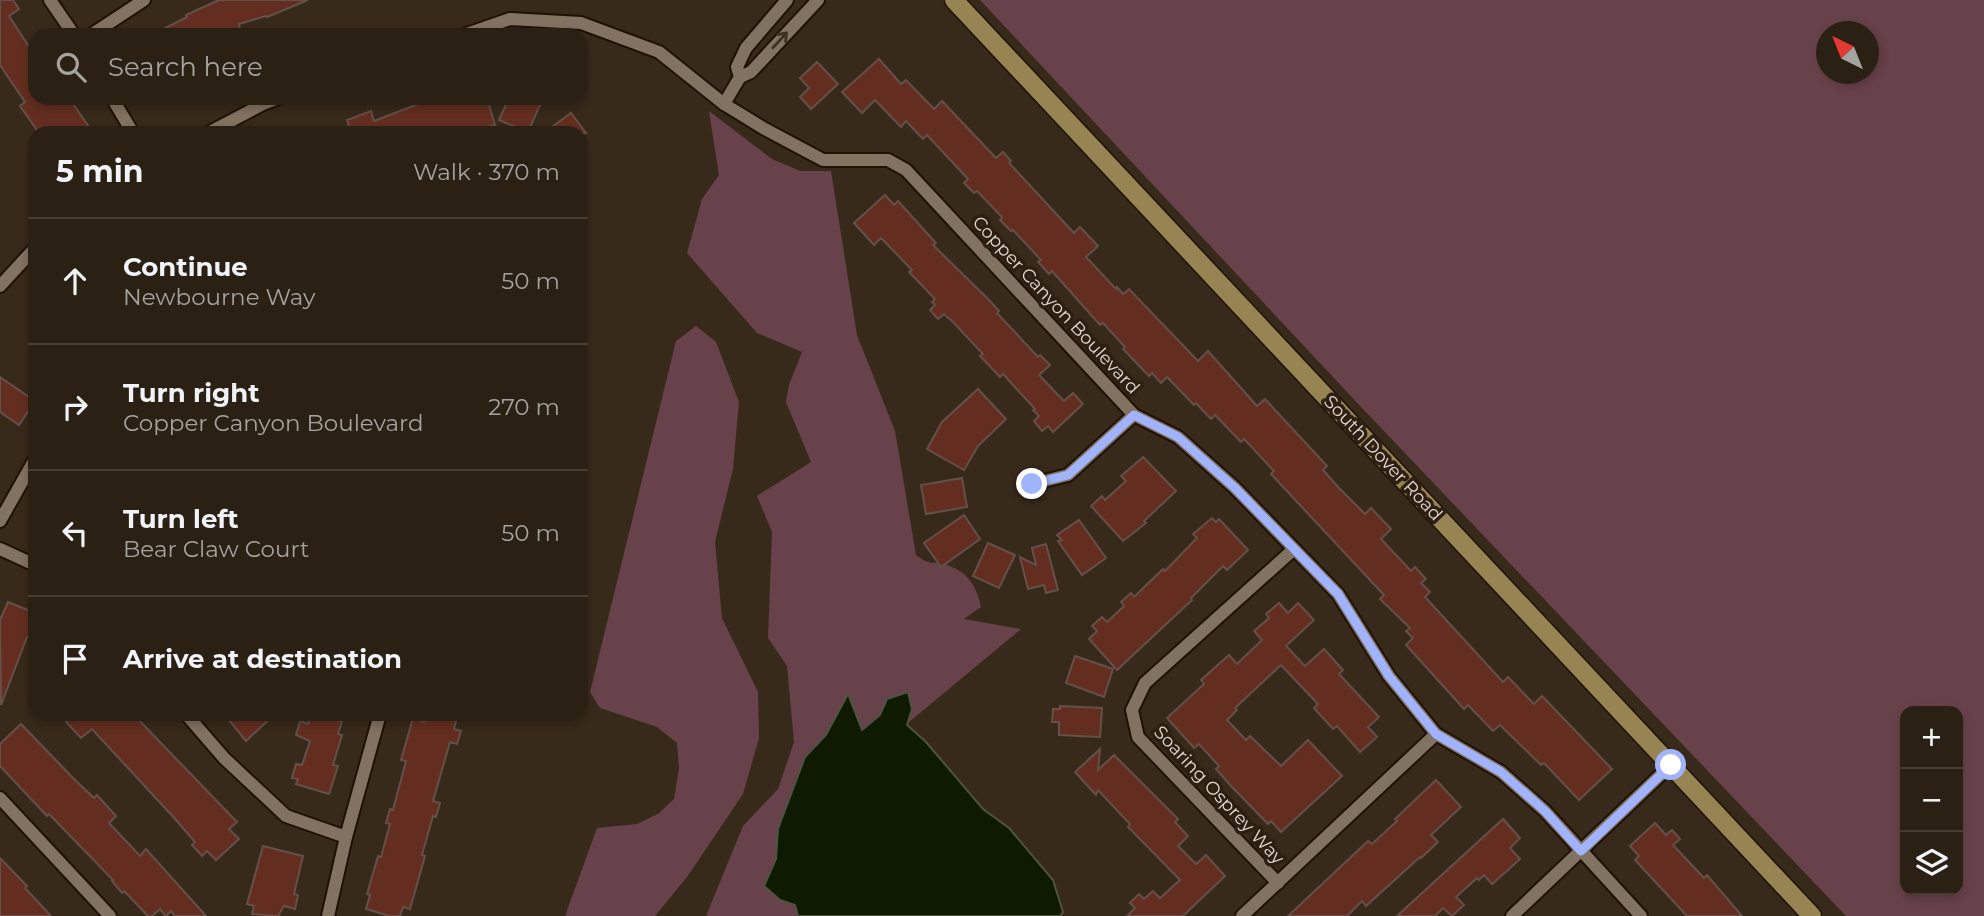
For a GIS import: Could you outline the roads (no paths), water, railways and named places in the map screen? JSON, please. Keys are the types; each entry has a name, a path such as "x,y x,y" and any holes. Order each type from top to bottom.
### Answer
{"street":[{"path":"50,0 69,28"},
{"path":"102,28 144,0"},
{"path":"740,77 737,67 746,48 787,0"},
{"path":"724,104 740,77 751,72 818,0"},
{"name":"South Dover Road","path":"954,0 1812,916"},
{"name":"Copper Canyon Boulevard","path":"484,28 510,19 581,23 659,52 724,104 823,160 888,160 906,170 1134,415 1178,437 1235,488 1338,594 1389,676 1436,734 1501,772 1545,811 1641,916"},
{"path":"116,105 129,126"},
{"path":"221,126 261,105"},
{"path":"0,286 28,256"},
{"path":"1032,484 1068,475 1134,415"},
{"path":"0,521 28,471"},
{"path":"0,549 28,562"},
{"name":"Soaring Osprey Way","path":"1278,883 1138,737 1132,709 1145,683 1294,549"},
{"path":"192,721 224,758 286,816 346,837"},
{"path":"328,916 346,837 378,721"},
{"path":"1242,916 1436,734"},
{"path":"1512,916 1671,765"},
{"path":"0,798 110,916"}]}
